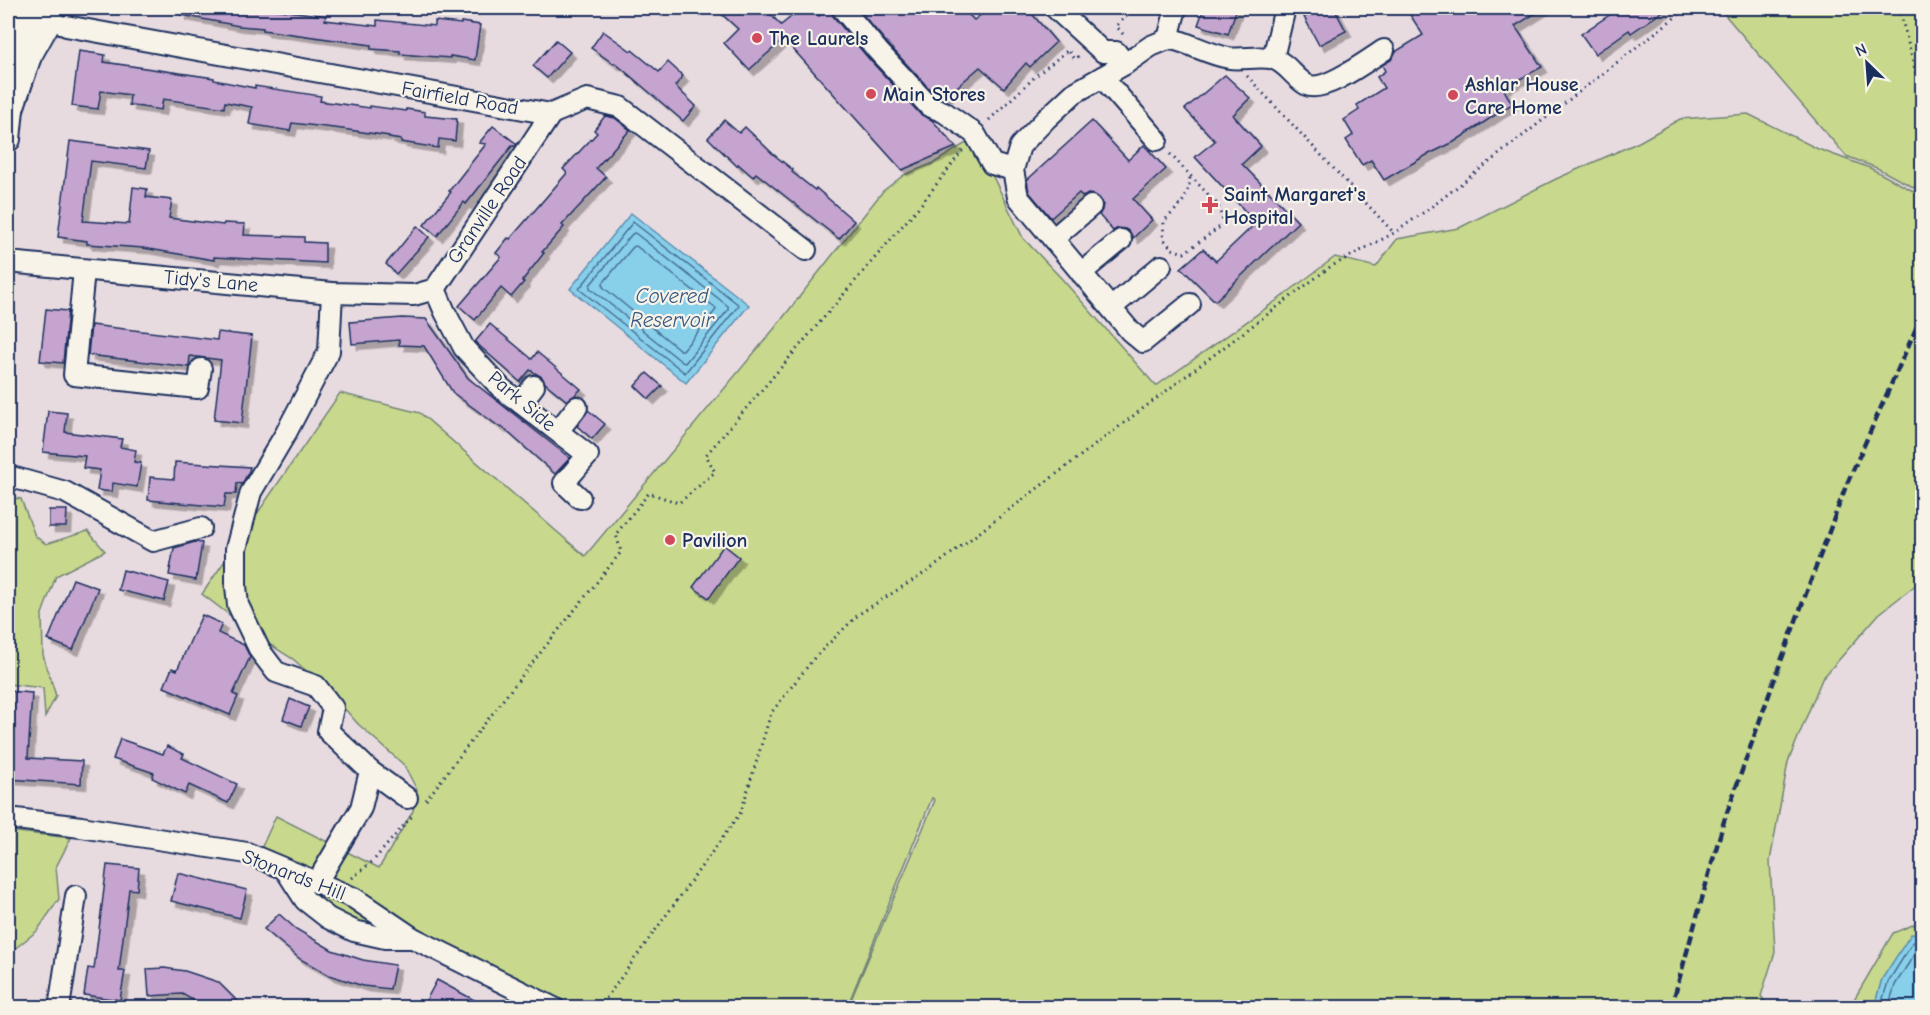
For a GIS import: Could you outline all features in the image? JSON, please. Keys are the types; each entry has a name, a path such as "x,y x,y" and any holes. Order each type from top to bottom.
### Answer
{"main road":[{"path":"8,44 10,8"},
{"path":"8,139 18,56 29,8"},
{"path":"18,56 47,24 59,17"}],"street":[{"path":"842,8 929,106 944,112 975,134 992,164 1013,170"},
{"path":"1055,8 1103,52 1116,52 1130,61"},
{"path":"1273,58 1285,8"},
{"path":"1168,39 1172,10"},
{"name":"Fairfield Road","path":"59,17 551,114"},
{"path":"1190,304 1143,342 1130,331 1018,198 1013,170 1020,146 1074,93 1130,61 1151,46 1168,39 1176,39 1228,58 1273,58 1284,64 1302,86 1324,85 1356,63 1384,50"},
{"path":"1102,77 1157,140"},
{"path":"551,114 587,99 620,107 806,250"},
{"name":"Granville Road","path":"435,289 551,114"},
{"path":"1053,239 1091,206"},
{"path":"1081,273 1121,240"},
{"name":"Tidy's Lane","path":"8,262 332,293 414,295 435,289"},
{"path":"1111,308 1161,266"},
{"path":"84,270 74,375 198,388 201,369"},
{"name":"Park Side","path":"435,289 464,348 501,388 588,455 564,483 580,498"},
{"path":"332,293 329,351 286,433 251,492 236,549 238,605 260,651 276,672 316,686 333,708 328,731 370,771 413,806"},
{"path":"521,403 534,386"},
{"path":"558,432 577,407"},
{"path":"8,476 65,492 153,541 201,528"},
{"path":"317,882 361,808 370,771"},
{"name":"Stonards Hill","path":"8,818 247,853 354,898 413,938 555,1008"},
{"path":"285,869 305,900 328,918 354,931 385,939 413,938"},
{"path":"59,1008 76,896"}],"path":[{"path":"1130,61 1128,40 1116,26 1134,8"},
{"path":"599,1008 741,812 771,713 822,650 859,614 931,569 1330,267 1394,233 1430,208 1687,8"},
{"path":"1899,8 1923,97"},
{"path":"337,891 373,861 413,806 621,552 616,534 649,492 679,503 715,472 706,455 922,203 975,134 1038,74 1068,50 1075,59 1093,43"},
{"path":"1228,58 1394,233"},
{"path":"1157,140 1190,175 1218,205 1224,224 1184,253 1172,249 1163,238 1164,222 1183,202 1189,190 1190,175"}],"green space":[{"path":"1719,8 1922,8 1922,176 1915,188 1877,168 1846,156"},
{"path":"1748,114 1818,149 1870,168 1917,193 1922,185 1922,580 1879,614 1822,679 1788,762 1770,861 1775,952 1761,996 1769,1007 848,1007 935,800 932,798 847,1007 558,1007 490,967 260,851 276,816 379,868 413,811 417,790 404,765 358,724 330,692 293,659 261,639 202,594 340,393 420,413 585,556 774,329 883,191 904,175 934,163 974,138 1023,238 1156,386 1335,257 1376,267 1397,239 1459,228 1556,179 1639,142 1680,119"},
{"path":"8,497 21,499 35,536 46,544 88,531 105,551 56,576 42,614 43,655 56,696 45,717 43,688 8,684"},
{"path":"8,831 71,838 56,867 59,899 37,931 8,954"},
{"path":"296,877 392,930 365,928 315,902"},
{"path":"1922,921 1922,935 1911,935 1882,979 1874,1007 1849,1008 1893,933"}],"water":[{"name":"Covered Reservoir","path":"631,213 749,305 686,383 570,289"},
{"path":"1911,934 1922,935 1922,1007 1874,1007 1882,979"}],"building":[{"path":"182,8 265,8 326,16 325,20 377,26 377,20 435,26 435,21 480,25 475,60 450,56 450,58 400,54 400,51 371,49 371,45 239,26 181,15"},
{"name":"Main Stores","path":"715,8 764,8 781,25 802,8 812,8 819,16 830,8 833,16 869,59 920,114 932,120 956,147 902,170 784,39 749,70 724,43 738,29"},
{"path":"857,8 962,8 974,20 990,8 1027,8 1056,42 1030,67 1026,63 1004,88 980,67 943,99 936,96"},
{"path":"1204,8 1237,8 1228,34 1198,25"},
{"path":"1321,8 1334,8 1346,31 1319,45 1304,17"},
{"name":"Ashlar House Care Home","path":"1418,8 1485,8 1489,14 1501,8 1544,8 1515,26 1542,67 1503,88 1512,104 1454,142 1384,180 1371,160 1362,165 1346,140 1353,135 1344,120 1359,110 1357,105 1384,88 1377,77 1385,71 1382,65 1391,60 1395,52 1423,35 1409,13"},
{"path":"1620,8 1668,8 1631,33 1629,30 1595,54 1581,34"},
{"path":"603,31 632,50 659,72 668,62 683,76 675,86 696,106 683,121 615,63 591,48"},
{"path":"556,40 570,52 547,78 533,66"},
{"path":"79,51 105,55 104,62 214,78 214,80 255,88 255,86 321,96 320,101 370,108 370,106 406,111 406,109 425,112 425,116 457,119 455,141 439,139 438,148 401,142 389,136 292,123 290,131 249,124 252,107 225,102 224,108 163,99 161,110 129,105 130,95 101,91 98,109 72,106"},
{"path":"1225,75 1250,98 1233,115 1261,146 1242,164 1298,222 1215,301 1181,268 1203,249 1216,261 1256,223 1195,157 1215,141 1185,109"},
{"path":"605,116 615,118 630,130 596,168 606,177 562,225 564,227 542,252 544,253 511,297 501,288 475,320 459,306 501,257 496,253 508,238 510,239 567,173 563,169 597,133 594,130"},
{"path":"724,120 739,133 745,127 793,170 792,172 815,190 816,188 854,221 839,239 756,173 753,177 738,164 737,166 708,138"},
{"path":"1092,121 1128,160 1144,145 1166,169 1133,199 1152,220 1133,238 1125,229 1118,228 1113,231 1099,215 1103,204 1095,195 1088,194 1083,197 1079,193 1051,218 1029,192 1027,180"},
{"path":"493,126 517,144 512,146 437,236 424,225 486,144 479,143"},
{"path":"70,141 149,151 146,168 91,161 83,221 129,224 133,187 147,189 146,197 172,200 169,218 223,225 224,223 245,224 244,235 304,237 304,242 325,243 325,263 214,257 214,260 143,248 87,244 87,241 58,237"},
{"path":"417,226 429,237 396,274 386,264"},
{"path":"46,309 68,311 63,363 40,361"},
{"path":"402,318 426,319 468,378 570,458 555,474 502,427 453,393 424,346 399,345 399,340 352,344 350,322"},
{"path":"490,324 532,359 537,352 581,389 567,401 545,383 542,377 530,370 520,382 475,342"},
{"path":"91,325 217,340 218,332 252,336 242,423 214,420 221,360 190,356 189,367 88,355"},
{"path":"647,373 662,386 649,399 635,386"},
{"path":"588,410 605,424 592,439 577,426"},
{"path":"48,411 67,413 65,432 122,439 120,447 136,450 134,462 141,463 137,487 113,483 112,492 97,490 100,470 83,468 85,456 43,452"},
{"path":"175,462 250,467 242,484 237,483 236,494 226,494 224,507 148,500 150,477 174,479"},
{"path":"49,510 67,510 66,527 49,527"},
{"path":"195,542 202,543 196,580 169,575 174,548"},
{"path":"724,545 739,557 709,598 693,587"},
{"path":"123,570 169,582 164,601 118,590"},
{"path":"73,579 98,588 73,650 48,640"},
{"path":"202,615 222,624 218,633 244,645 250,657 233,694 238,696 230,715 164,687 172,668 177,670"},
{"path":"8,691 32,693 28,758 82,761 81,784 8,779"},
{"path":"290,699 309,707 301,726 283,719"},
{"path":"120,739 163,754 167,746 184,754 182,758 237,784 228,803 189,785 185,794 152,778 154,773 113,759"},
{"path":"107,865 139,868 137,890 129,889 119,971 125,971 120,1000 84,995 88,968 94,969"},
{"path":"178,873 247,890 240,918 171,901"},
{"path":"279,914 296,929 332,950 363,960 395,965 390,989 363,986 329,975 300,959 264,929"},
{"path":"164,968 185,971 218,982 244,1008 208,1008 182,994 149,996 147,969"},
{"path":"437,980 489,1008 422,1008"}],"railway":[{"path":"1671,1008 1724,821 1781,661 1846,486 1922,315"}],"place":[{"name":"The Laurels","path":"757,38"},
{"name":"Main Stores","path":"871,94"},
{"name":"Ashlar House Care Home","path":"1453,95"},
{"name":"Saint Margaret's Hospital","path":"1210,205"},
{"name":"Pavilion","path":"670,540"}]}
